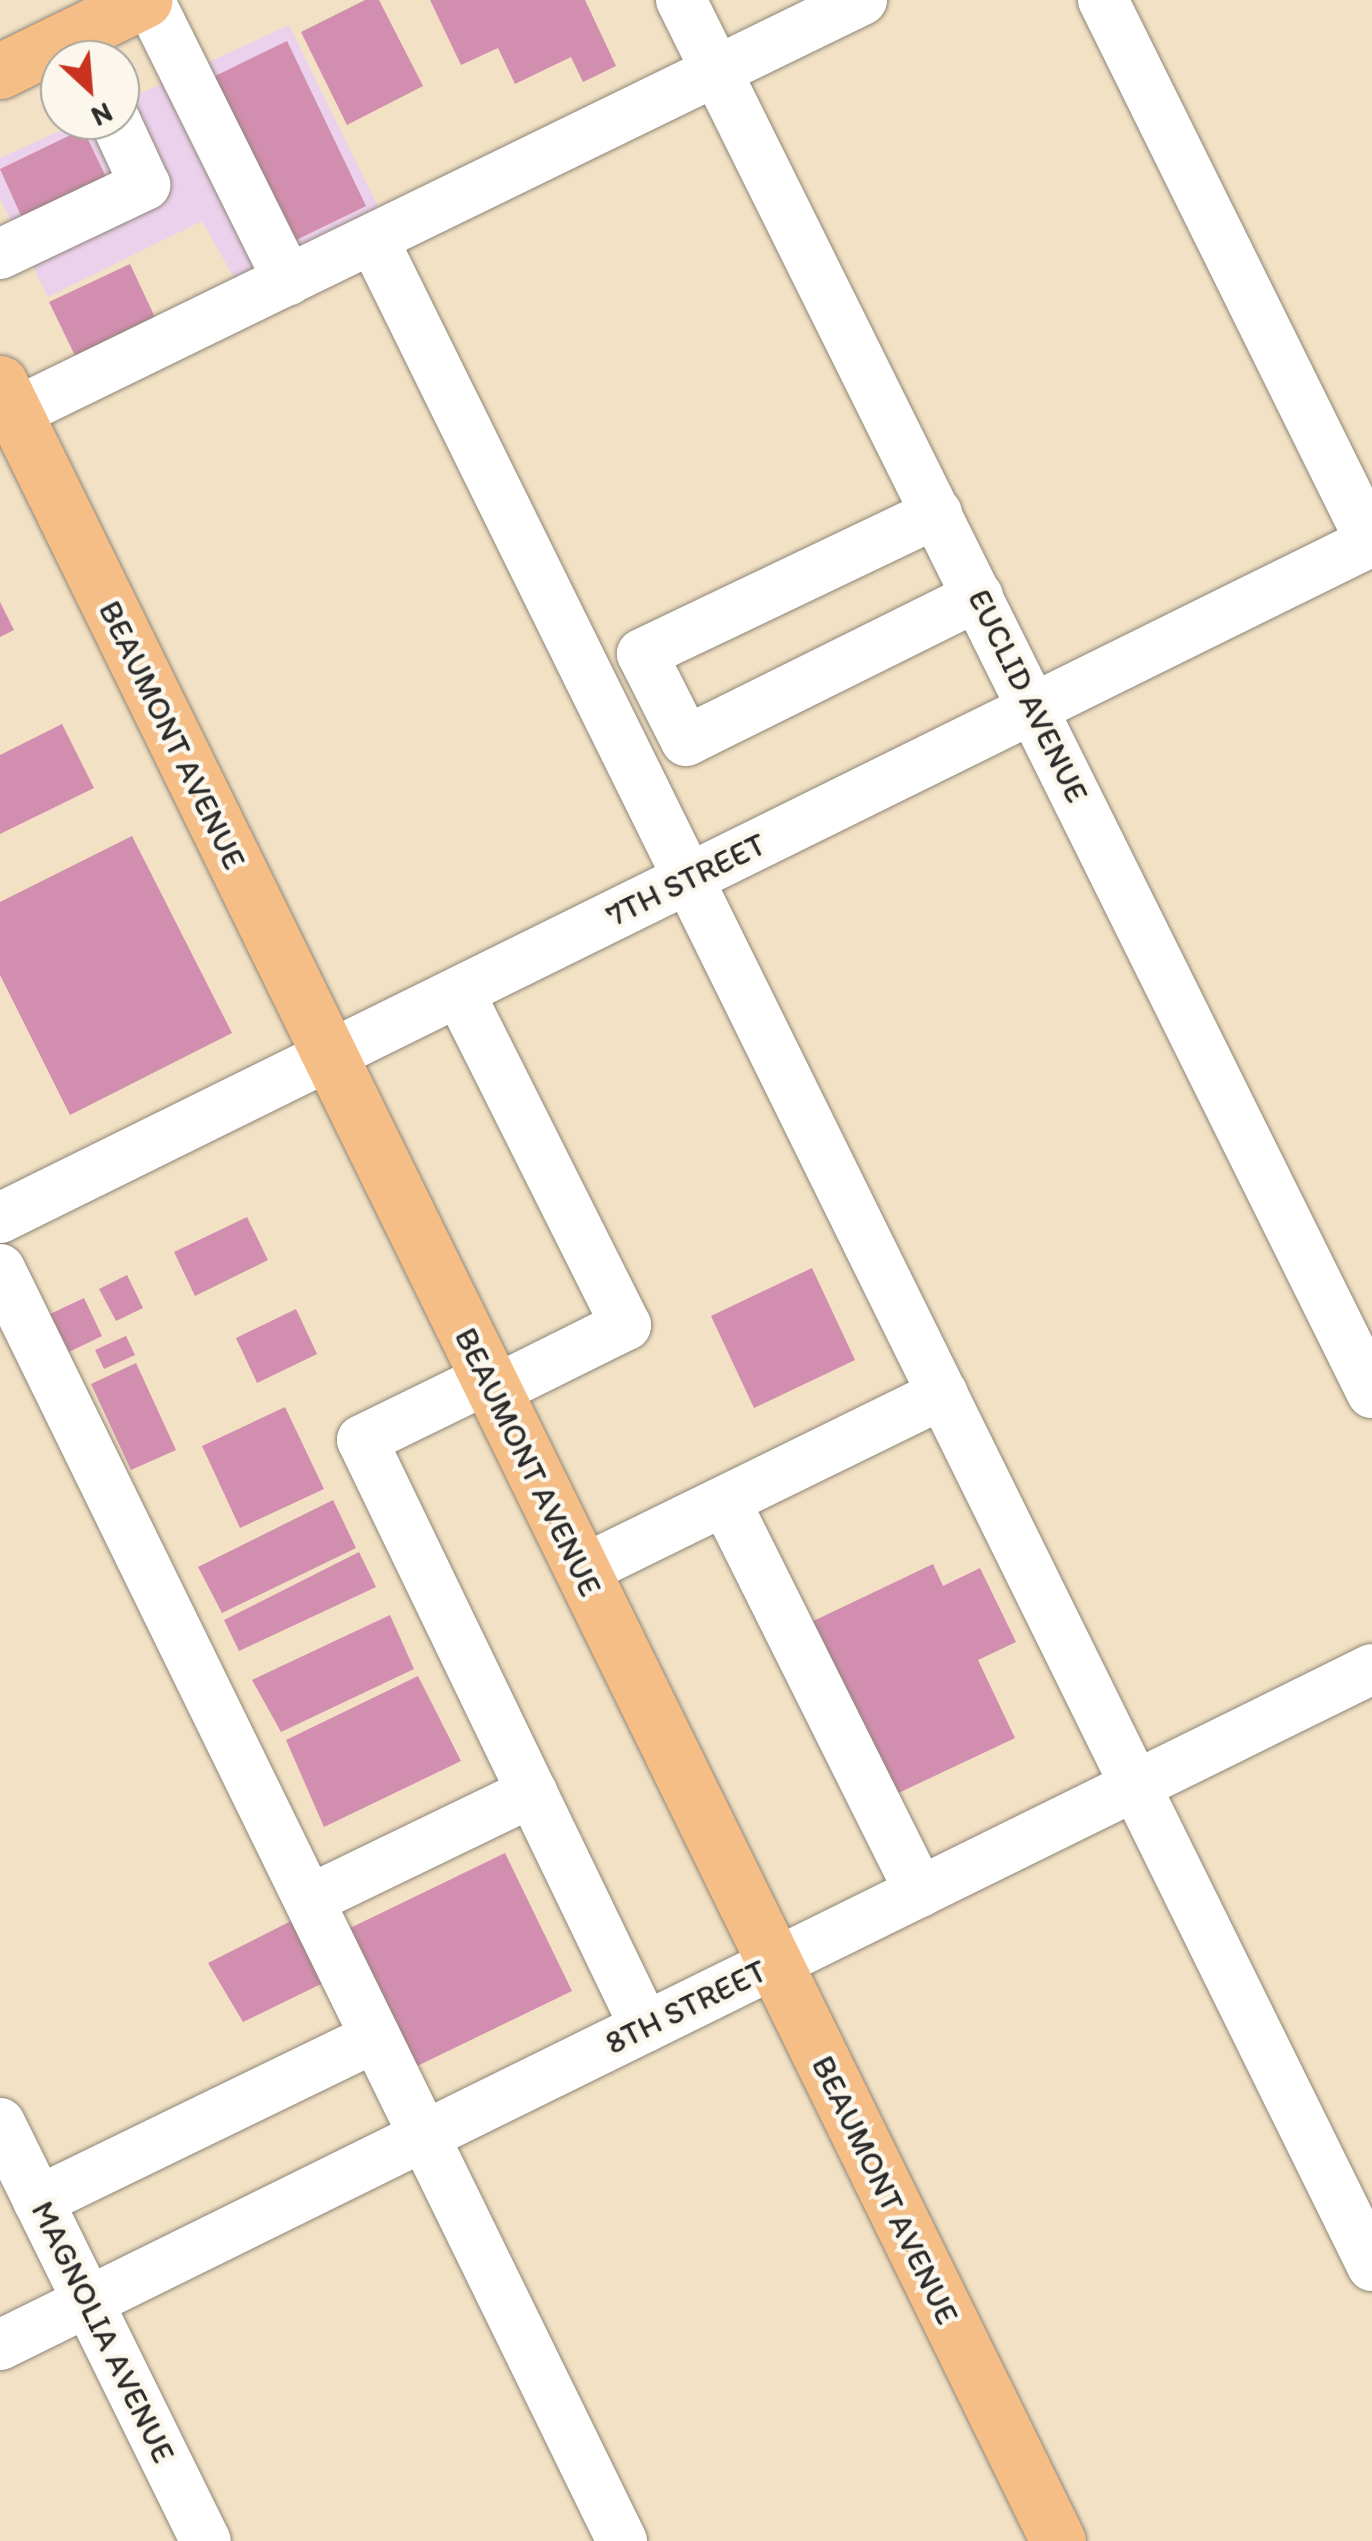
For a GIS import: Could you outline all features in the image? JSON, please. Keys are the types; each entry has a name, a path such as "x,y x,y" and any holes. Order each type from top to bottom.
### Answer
{"main road":[{"path":"91,40 147,0"},
{"path":"2,63 40,55"},
{"name":"BEAUMONT AVENUE","path":"5,405 1058,2541"}],"street":[{"path":"147,0 288,280"},
{"name":"EUCLID AVENUE","path":"681,0 1372,1393"},
{"path":"5,405 288,280 862,0"},
{"path":"1103,0 1372,542"},
{"path":"0,254 145,185 124,140"},
{"path":"373,239 1372,2266"},
{"path":"937,513 642,654 686,741 978,596"},
{"name":"7TH STREET","path":"0,1218 1372,542"},
{"path":"459,992 626,1325 362,1440 645,2026"},
{"path":"0,1270 622,2541"},
{"path":"581,1571 943,1394"},
{"path":"724,1500 920,1892"},
{"name":"8TH STREET","path":"0,2345 1372,1669"},
{"path":"309,1900 532,1792"},
{"path":"38,2201 376,2037"},
{"name":"MAGNOLIA AVENUE","path":"0,2123 206,2541"}],"shaded area":[{"path":"289,25 385,221 241,290 202,221 48,297 0,199 0,158 40,140 140,140 140,94"}],"building":[{"path":"365,0 379,0 423,86 347,125 301,32"},
{"path":"430,0 585,0 616,66 583,82 571,57 515,84 498,48 461,65"},
{"path":"287,41 366,206 284,246 205,81"},
{"path":"60,140 88,140 106,177 22,218 0,169"},
{"path":"130,264 160,328 80,366 49,302"},
{"path":"0,602 14,630 0,637"},
{"path":"62,724 94,788 0,834 0,755"},
{"path":"132,836 232,1033 70,1115 0,975 0,902"},
{"path":"247,1217 268,1260 195,1296 174,1252"},
{"path":"812,1268 855,1360 754,1408 711,1316"},
{"path":"127,1275 143,1308 116,1321 99,1289"},
{"path":"84,1298 102,1336 69,1352 50,1314"},
{"path":"296,1309 317,1354 257,1383 236,1338"},
{"path":"126,1336 135,1355 104,1369 95,1350"},
{"path":"136,1363 176,1450 131,1470 91,1384"},
{"path":"285,1407 324,1489 240,1528 202,1446"},
{"path":"333,1500 356,1548 222,1613 198,1567"},
{"path":"359,1552 376,1587 239,1651 224,1620"},
{"path":"933,1564 943,1586 980,1568 1016,1642 978,1660 1015,1738 890,1797 807,1624"},
{"path":"390,1615 414,1669 281,1732 252,1680"},
{"path":"418,1676 461,1761 324,1827 286,1740"},
{"path":"505,1853 572,1991 409,2070 342,1932"},
{"path":"291,1921 323,1983 243,2022 208,1963"}]}
